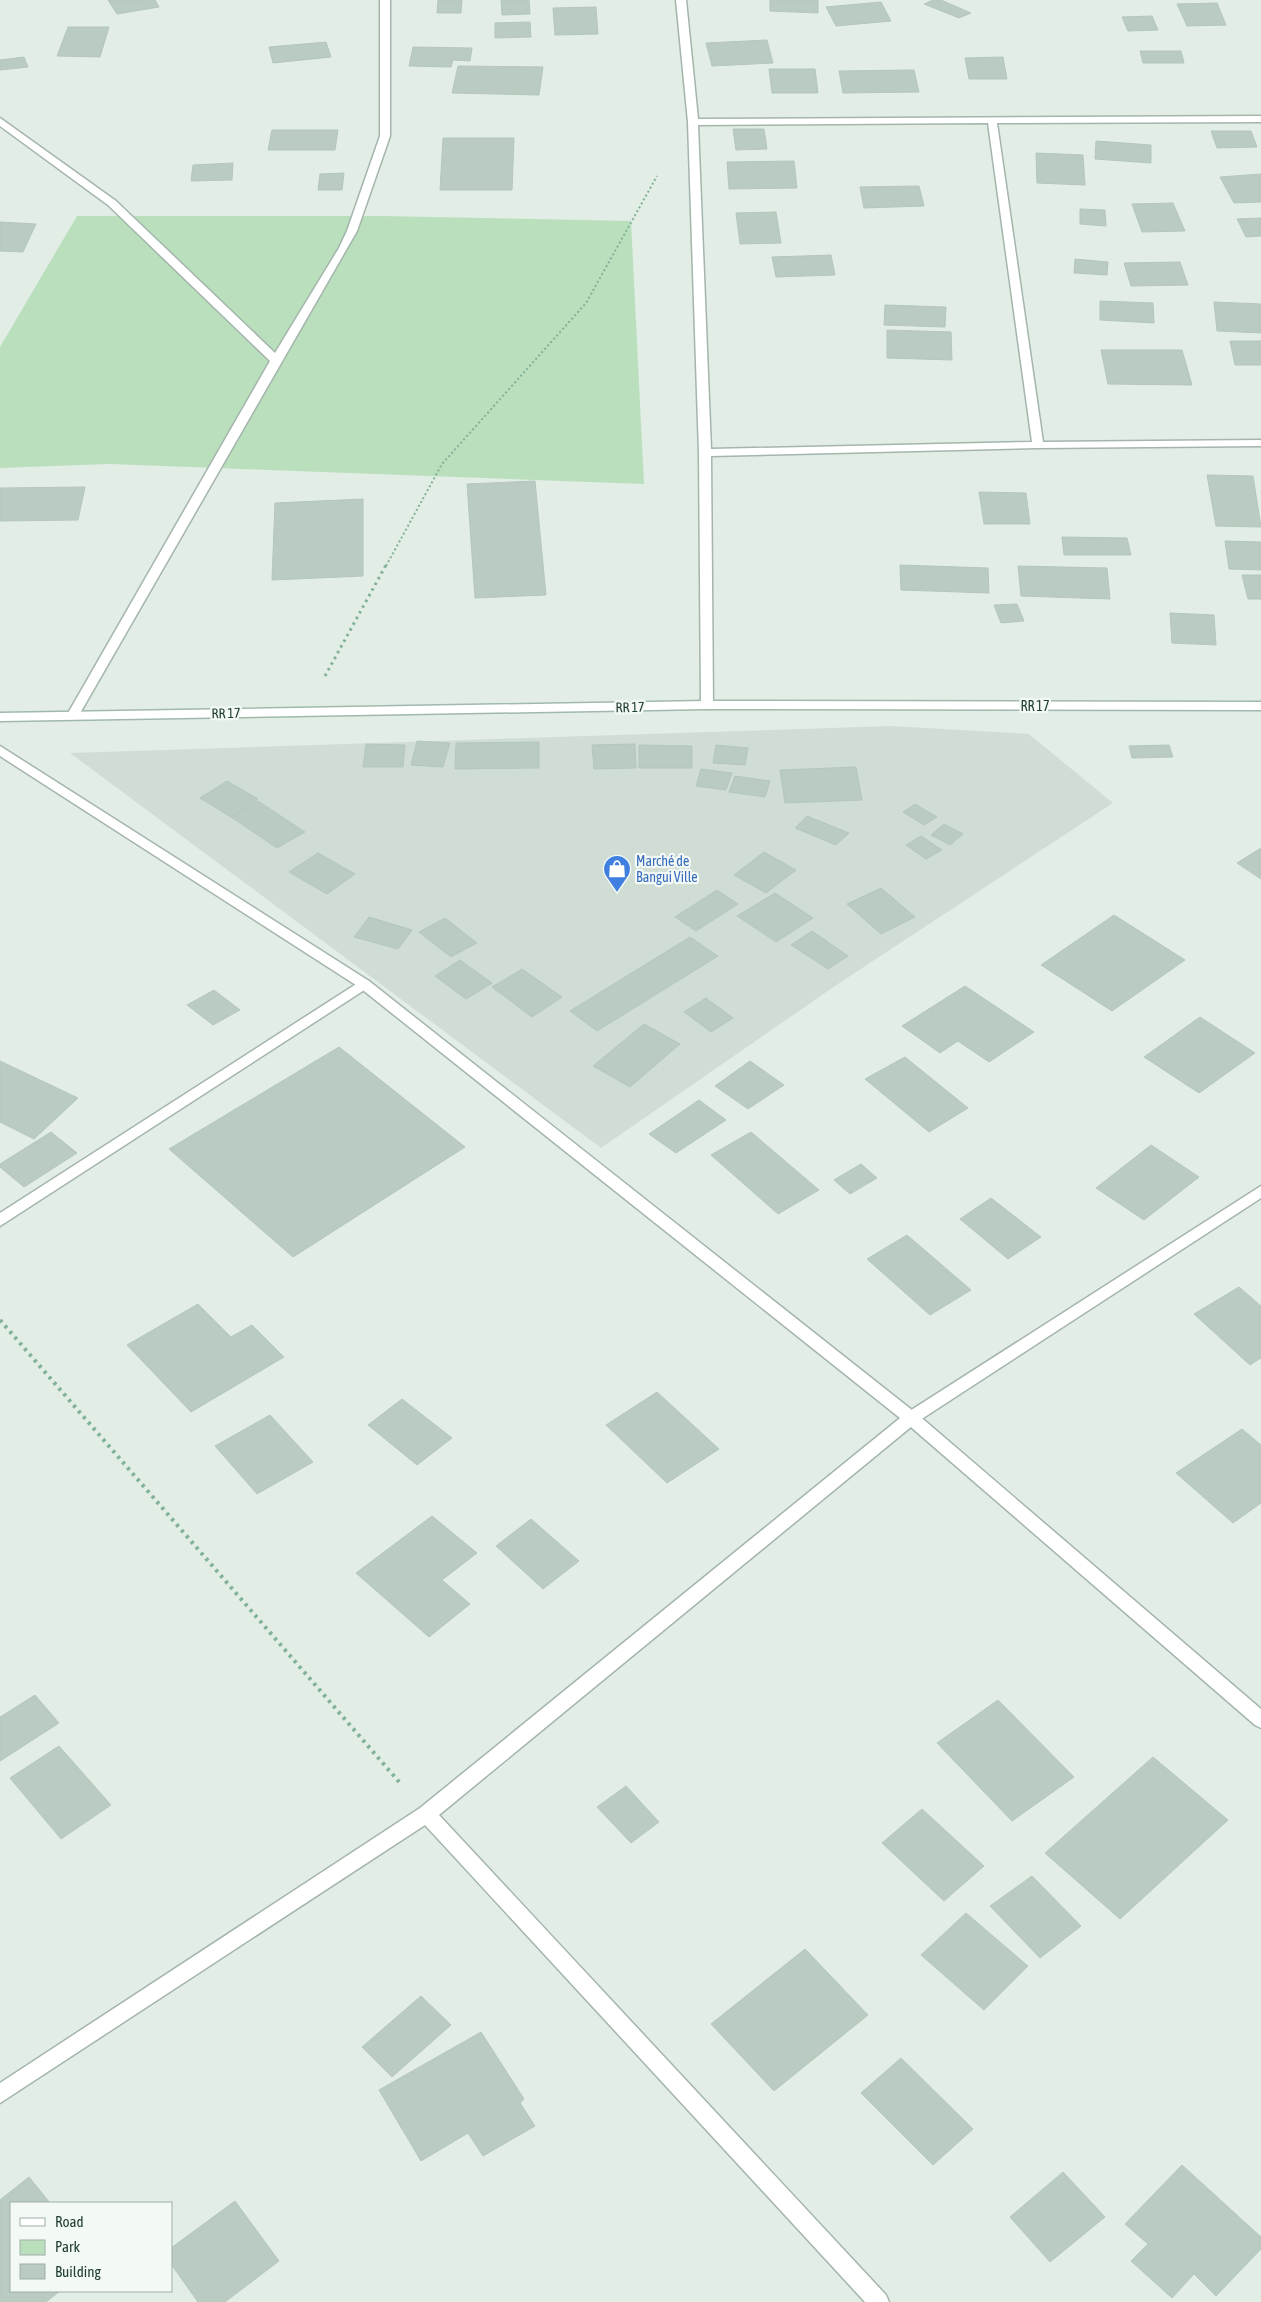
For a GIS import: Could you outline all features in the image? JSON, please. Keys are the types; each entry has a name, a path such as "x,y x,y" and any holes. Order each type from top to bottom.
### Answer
{"street":[{"path":"73,715 276,360 344,248 385,136 385,0"},
{"path":"681,0 693,122 705,453 707,706"},
{"path":"693,122 1261,119"},
{"path":"992,120 1038,445"},
{"path":"0,121 112,203 276,360"},
{"path":"705,453 1038,445 1261,443"},
{"name":"RR 17","path":"0,717 707,706 1261,706"},
{"path":"0,750 364,984 911,1418 1261,1720"},
{"path":"0,1220 364,984"},
{"path":"0,2094 427,1814 911,1418 1261,1191"},
{"path":"427,1814 878,2302"}],"path":[{"path":"305,711 442,464 586,303 647,191 693,122"},
{"path":"0,1320 427,1814"}],"shaded area":[{"name":"Marché de Bangui Ville","path":"891,726 1029,734 1113,803 838,984 601,1148 70,753"}],"green space":[{"path":"77,216 382,216 631,221 644,484 110,464 0,468 0,347"}],"building":[{"path":"108,0 155,0 159,7 117,14"},
{"path":"438,0 462,0 461,13 437,13"},
{"path":"501,0 529,0 530,14 502,15"},
{"path":"770,0 818,0 818,13 770,11"},
{"path":"933,0 941,0 971,13 959,18 924,4"},
{"path":"881,2 891,21 836,26 826,7"},
{"path":"1217,3 1226,25 1187,26 1177,4"},
{"path":"596,7 598,34 555,35 553,8"},
{"path":"1152,16 1158,30 1128,31 1122,17"},
{"path":"530,22 531,37 495,38 495,23"},
{"path":"68,27 109,27 100,57 57,56"},
{"path":"767,40 773,63 712,66 706,43"},
{"path":"326,42 331,57 273,63 269,47"},
{"path":"413,47 472,48 470,61 453,60 451,67 409,66"},
{"path":"1140,51 1181,51 1184,63 1143,63"},
{"path":"24,57 28,67 0,70 0,60"},
{"path":"1003,57 1007,79 969,79 965,58"},
{"path":"458,66 543,67 539,95 452,93"},
{"path":"769,69 815,69 818,93 772,93"},
{"path":"914,70 919,92 843,93 839,71"},
{"path":"733,129 764,129 767,149 736,150"},
{"path":"272,130 338,130 335,150 268,150"},
{"path":"1211,131 1251,131 1257,147 1217,148"},
{"path":"443,138 514,138 512,190 440,190"},
{"path":"1096,141 1151,145 1151,163 1095,159"},
{"path":"1036,153 1083,155 1085,185 1037,183"},
{"path":"794,161 797,188 729,189 727,162"},
{"path":"233,163 232,180 191,181 193,165"},
{"path":"344,173 342,190 318,190 320,174"},
{"path":"1261,174 1261,202 1234,203 1220,177"},
{"path":"919,186 924,206 864,208 860,187"},
{"path":"1173,203 1185,231 1142,232 1132,204"},
{"path":"1080,209 1105,210 1106,226 1080,224"},
{"path":"776,212 781,243 740,244 736,213"},
{"path":"1261,218 1261,236 1246,237 1237,219"},
{"path":"0,222 36,224 23,252 0,251"},
{"path":"831,255 835,275 776,277 772,257"},
{"path":"1075,259 1108,262 1107,275 1074,273"},
{"path":"1180,262 1188,285 1131,286 1124,263"},
{"path":"1100,301 1153,303 1154,323 1100,320"},
{"path":"1214,302 1261,304 1261,333 1217,331"},
{"path":"885,305 946,307 945,327 884,325"},
{"path":"887,330 951,332 952,360 887,358"},
{"path":"1230,341 1261,341 1261,365 1235,365"},
{"path":"1101,350 1182,350 1192,385 1108,384"},
{"path":"1207,475 1253,476 1261,527 1216,526"},
{"path":"535,481 546,595 475,598 467,484"},
{"path":"85,487 78,520 0,521 0,488"},
{"path":"979,492 1026,493 1030,524 984,524"},
{"path":"363,499 363,576 272,580 275,503"},
{"path":"1062,537 1127,538 1131,555 1064,555"},
{"path":"1225,541 1261,542 1261,570 1229,569"},
{"path":"900,565 988,568 989,593 901,590"},
{"path":"1018,566 1107,568 1110,599 1021,596"},
{"path":"1242,575 1261,575 1261,599 1248,599"},
{"path":"1017,604 1024,621 1001,623 994,605"},
{"path":"1170,613 1214,615 1216,645 1172,643"},
{"path":"417,741 450,743 443,767 411,765"},
{"path":"539,742 539,768 455,769 456,743"},
{"path":"366,744 405,745 403,767 363,767"},
{"path":"635,744 636,768 594,769 592,745"},
{"path":"639,745 692,746 692,768 639,768"},
{"path":"716,745 748,748 745,765 713,763"},
{"path":"1169,745 1173,757 1132,758 1129,746"},
{"path":"856,767 862,800 785,803 780,770"},
{"path":"701,769 732,773 726,790 696,786"},
{"path":"735,776 770,781 765,797 729,792"},
{"path":"227,781 258,799 231,817 200,798"},
{"path":"258,801 305,832 277,848 231,817"},
{"path":"915,804 937,817 924,825 903,812"},
{"path":"807,816 849,833 836,845 795,828"},
{"path":"944,824 963,834 950,845 931,835"},
{"path":"921,836 942,850 926,859 906,845"},
{"path":"1261,848 1261,879 1237,863"},
{"path":"764,852 796,870 766,893 734,875"},
{"path":"318,853 355,874 327,894 289,872"},
{"path":"881,888 915,917 881,934 847,904"},
{"path":"717,890 738,904 696,931 675,917"},
{"path":"775,893 813,918 776,942 737,916"},
{"path":"1114,915 1185,960 1112,1011 1041,965"},
{"path":"369,917 412,930 398,949 354,937"},
{"path":"445,918 477,943 451,957 419,932"},
{"path":"812,931 848,956 828,969 791,945"},
{"path":"690,937 718,956 597,1031 570,1011"},
{"path":"460,960 492,983 466,999 435,976"},
{"path":"522,969 562,997 532,1017 492,987"},
{"path":"965,986 1034,1032 989,1062 958,1041 940,1053 902,1026"},
{"path":"214,990 240,1010 213,1025 187,1005"},
{"path":"706,998 733,1018 711,1032 684,1012"},
{"path":"1200,1017 1255,1053 1199,1093 1144,1057"},
{"path":"644,1024 680,1044 630,1087 593,1066"},
{"path":"339,1047 465,1147 293,1257 169,1149"},
{"path":"905,1057 968,1108 929,1132 865,1079"},
{"path":"0,1061 78,1098 34,1139 0,1122"},
{"path":"750,1061 784,1085 748,1109 715,1086"},
{"path":"699,1100 726,1120 676,1153 649,1134"},
{"path":"51,1132 77,1153 24,1187 0,1167 0,1164"},
{"path":"751,1132 819,1190 778,1214 711,1155"},
{"path":"1151,1145 1199,1177 1144,1220 1096,1188"},
{"path":"861,1164 877,1178 850,1194 834,1180"},
{"path":"991,1198 1041,1237 1008,1259 960,1219"},
{"path":"907,1235 971,1290 930,1315 867,1259"},
{"path":"1239,1287 1261,1306 1261,1358 1250,1365 1194,1314"},
{"path":"198,1304 231,1337 252,1325 284,1357 191,1412 127,1345"},
{"path":"657,1392 719,1449 667,1483 606,1425"},
{"path":"402,1399 452,1438 417,1465 368,1425"},
{"path":"270,1415 313,1462 257,1494 215,1446"},
{"path":"1242,1429 1261,1445 1261,1503 1233,1523 1176,1473"},
{"path":"432,1516 477,1553 442,1580 470,1604 429,1637 356,1573"},
{"path":"531,1519 579,1561 543,1589 496,1546"},
{"path":"35,1695 59,1723 0,1761 0,1717"},
{"path":"998,1700 1074,1777 1012,1821 937,1743"},
{"path":"59,1746 111,1805 61,1839 10,1778"},
{"path":"1153,1757 1228,1820 1120,1919 1045,1853"},
{"path":"626,1786 659,1822 631,1843 597,1807"},
{"path":"922,1809 984,1866 944,1901 882,1843"},
{"path":"1032,1876 1081,1926 1040,1958 990,1906"},
{"path":"966,1913 1028,1966 984,2010 921,1955"},
{"path":"805,1949 868,2015 774,2091 711,2024"},
{"path":"421,1996 451,2025 392,2077 362,2047"},
{"path":"481,2032 524,2099 520,2103 535,2126 483,2156 468,2133 421,2161 379,2090"},
{"path":"901,2058 973,2129 933,2165 861,2093"},
{"path":"1182,2165 1261,2237 1261,2249 1216,2296 1194,2274 1172,2298 1131,2261 1148,2244 1125,2224"},
{"path":"1063,2172 1105,2217 1050,2262 1010,2217"},
{"path":"29,2177 49,2202 10,2202 10,2292 59,2292 46,2302 0,2302 0,2200"},
{"path":"235,2201 279,2261 225,2302 198,2302 172,2265 172,2247"}],"place":[{"name":"Marché de Bangui Ville","path":"617,893"}]}
